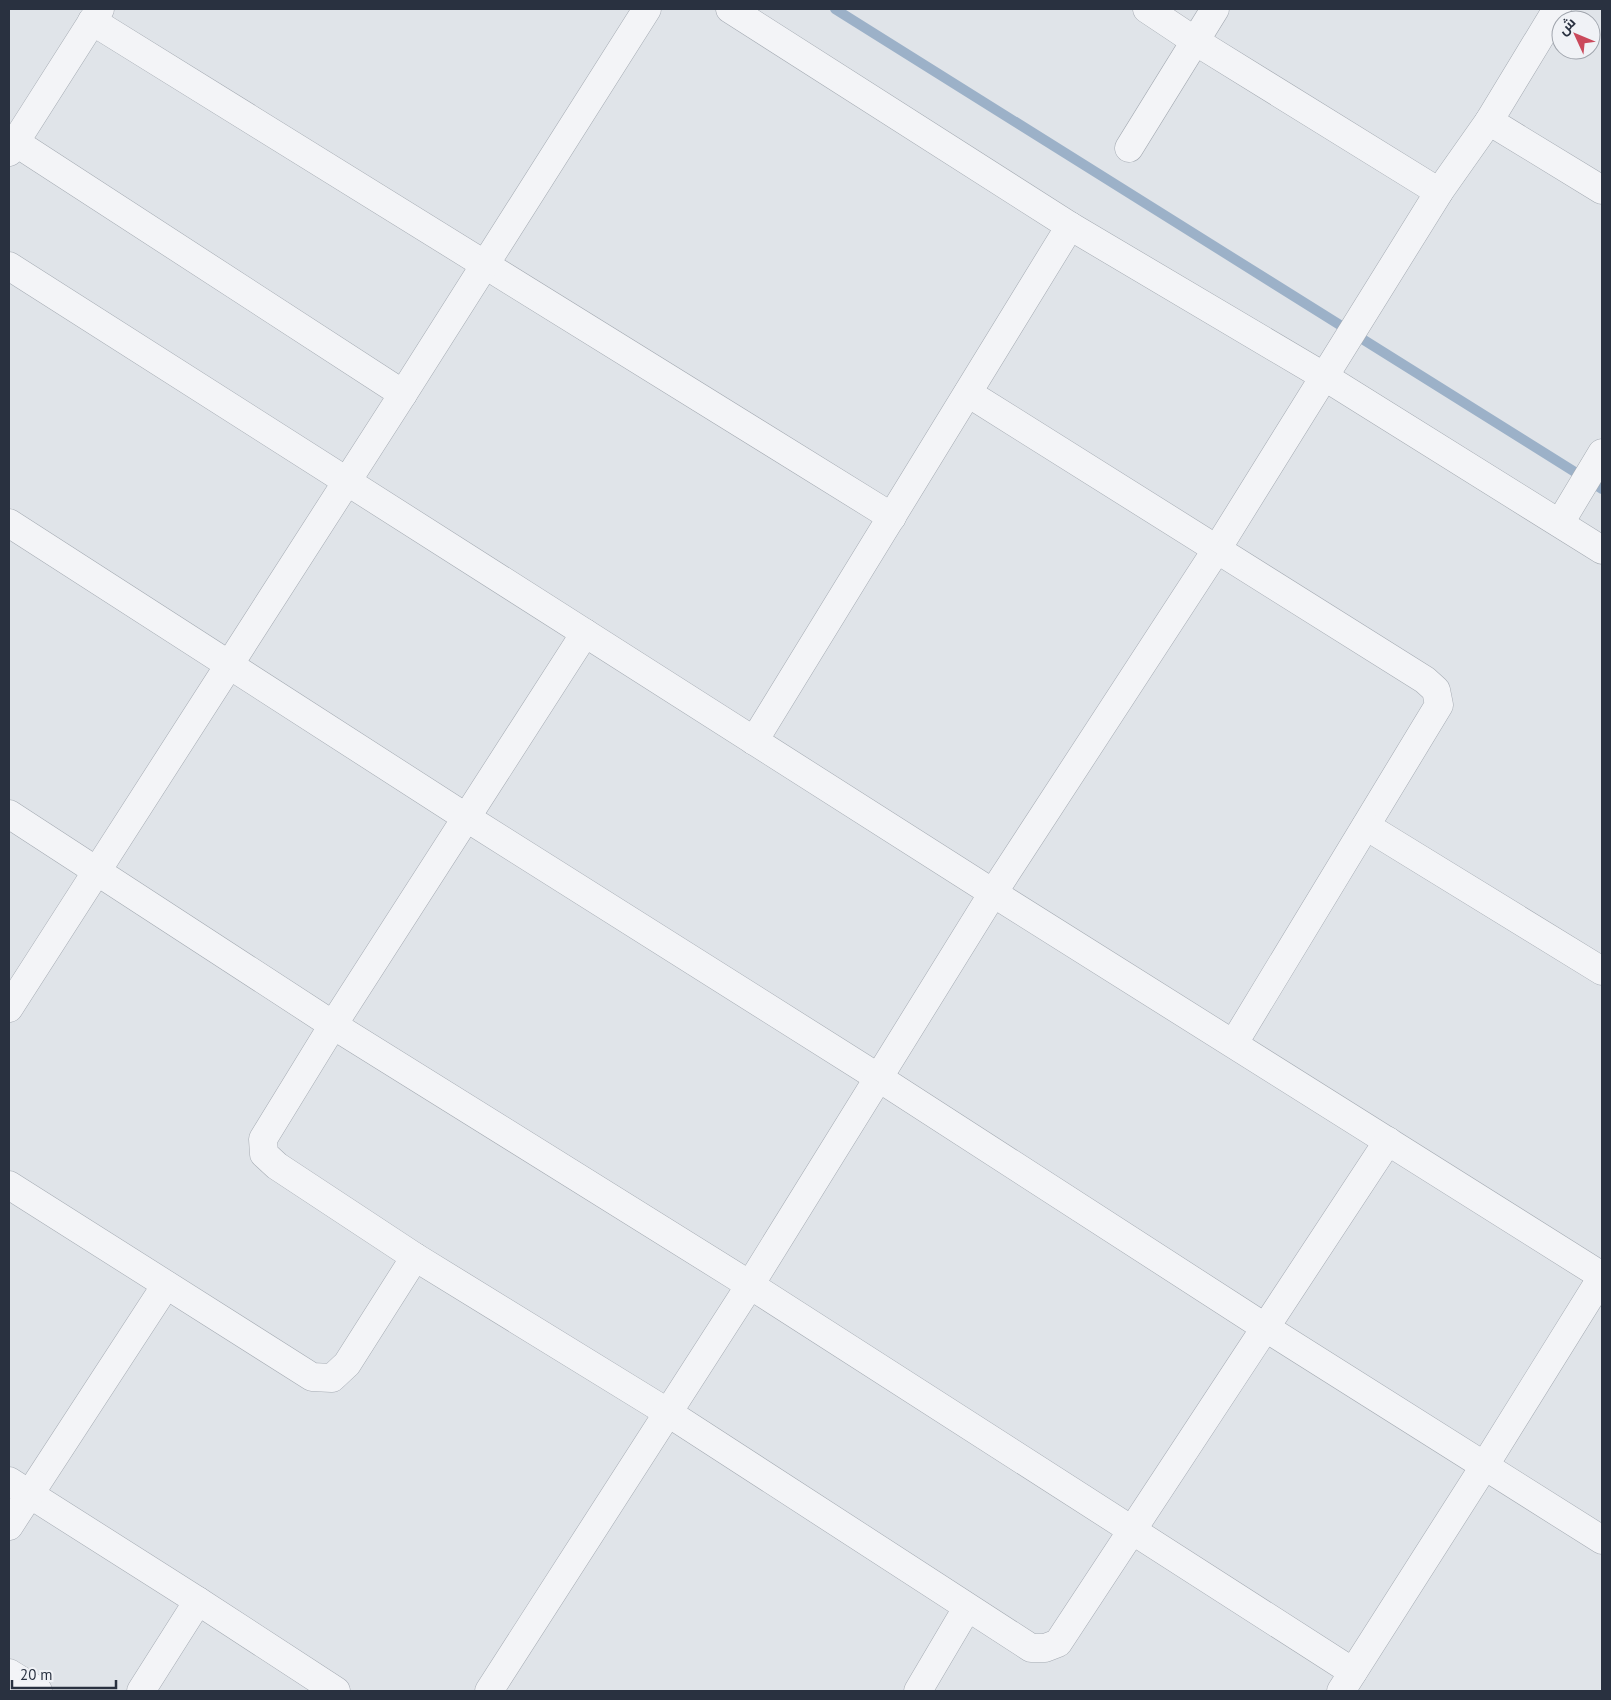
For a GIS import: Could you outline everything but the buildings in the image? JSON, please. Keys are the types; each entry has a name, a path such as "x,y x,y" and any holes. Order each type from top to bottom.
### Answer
{"street":[{"path":"9,1008 403,394 647,9"},
{"path":"730,9 1070,226 1325,377 1602,550"},
{"path":"1147,9 1195,41 1439,192"},
{"path":"1129,148 1215,9"},
{"path":"489,1691 750,1285 993,893 1218,549 1439,192 1489,121 1550,11"},
{"path":"403,394 12,147 96,15 486,264 892,517"},
{"path":"1489,121 1602,190"},
{"path":"754,741 1070,226"},
{"path":"9,266 993,893 1602,1276 1347,1682 1133,1530 750,1285 333,1024 9,814"},
{"path":"968,392 1425,680 1436,690 1439,705 1234,1043"},
{"path":"1560,523 1602,453"},
{"path":"9,523 467,818 879,1078 1266,1328 1602,1540"},
{"path":"585,633 333,1024 263,1139 264,1154 277,1166 415,1257 667,1412 967,1608 1031,1648 1045,1648 1058,1642 1388,1141"},
{"path":"1366,826 1602,971"},
{"path":"9,1185 312,1377 332,1378 347,1364 415,1257"},
{"path":"9,1526 19,1488 166,1285"},
{"path":"19,1488 336,1691"},
{"path":"141,1691 198,1601"},
{"path":"918,1691 967,1608"},
{"path":"9,1673 38,1691"}],"waterway":[{"path":"835,9 1602,489"}]}
